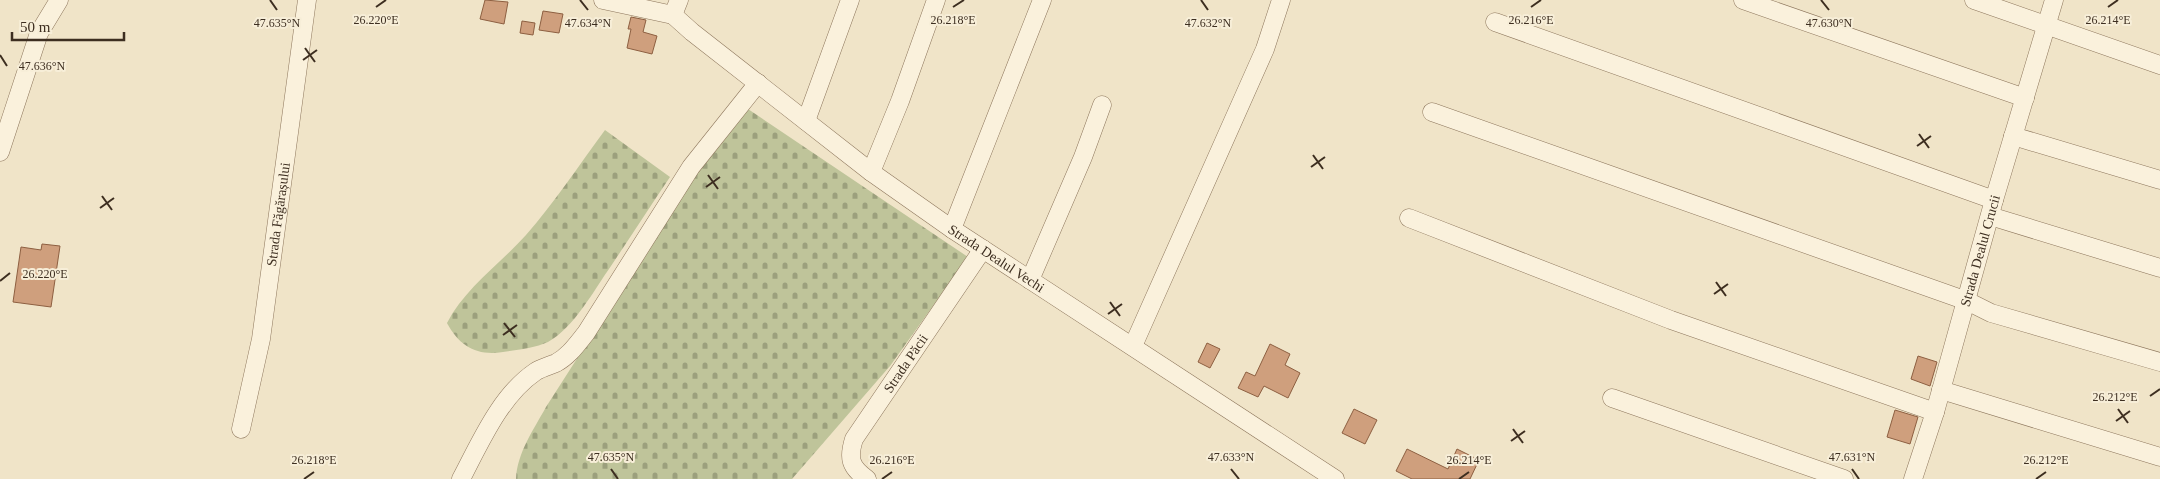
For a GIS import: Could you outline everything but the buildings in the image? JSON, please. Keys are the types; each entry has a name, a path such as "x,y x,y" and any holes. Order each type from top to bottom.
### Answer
{"street":[{"path":"0,152 40,33 59,0"},
{"name":"Strada Făgărașului","path":"241,429 261,339 307,0"},
{"path":"603,0 676,8"},
{"path":"806,121 850,0"},
{"path":"871,172 900,101 936,0"},
{"path":"952,229 1042,0"},
{"path":"1133,346 1265,49 1281,0"},
{"path":"1743,0 2025,98"},
{"path":"1974,0 2160,64"},
{"name":"Strada Dealul Crucii","path":"1913,479 1935,412 1992,208 2054,0"},
{"name":"Strada Dealul Vechi","path":"676,8 692,32 871,172 983,250 1335,479"},
{"path":"1495,22 1992,208 2160,268"},
{"path":"460,479 496,415 515,390 535,371 558,362 586,333 691,167 758,83"},
{"path":"1030,280 1083,158 1102,105"},
{"path":"1432,112 1967,301 1991,313 2160,362"},
{"path":"2013,136 2160,180"},
{"path":"1409,218 1671,320 1935,412"},
{"name":"Strada Păcii","path":"868,479 853,465 850,452 854,439 983,250"},
{"path":"1941,390 2160,457"},
{"path":"1612,398 1844,479"}],"green space":[{"path":"748,109 968,257 890,366 792,479 516,479 519,460 531,433 546,407 701,165"},
{"path":"605,130 670,177 583,308 557,336 537,346 494,353 485,353 470,348 458,338 447,323 454,310 473,287 516,246 537,222"}]}
